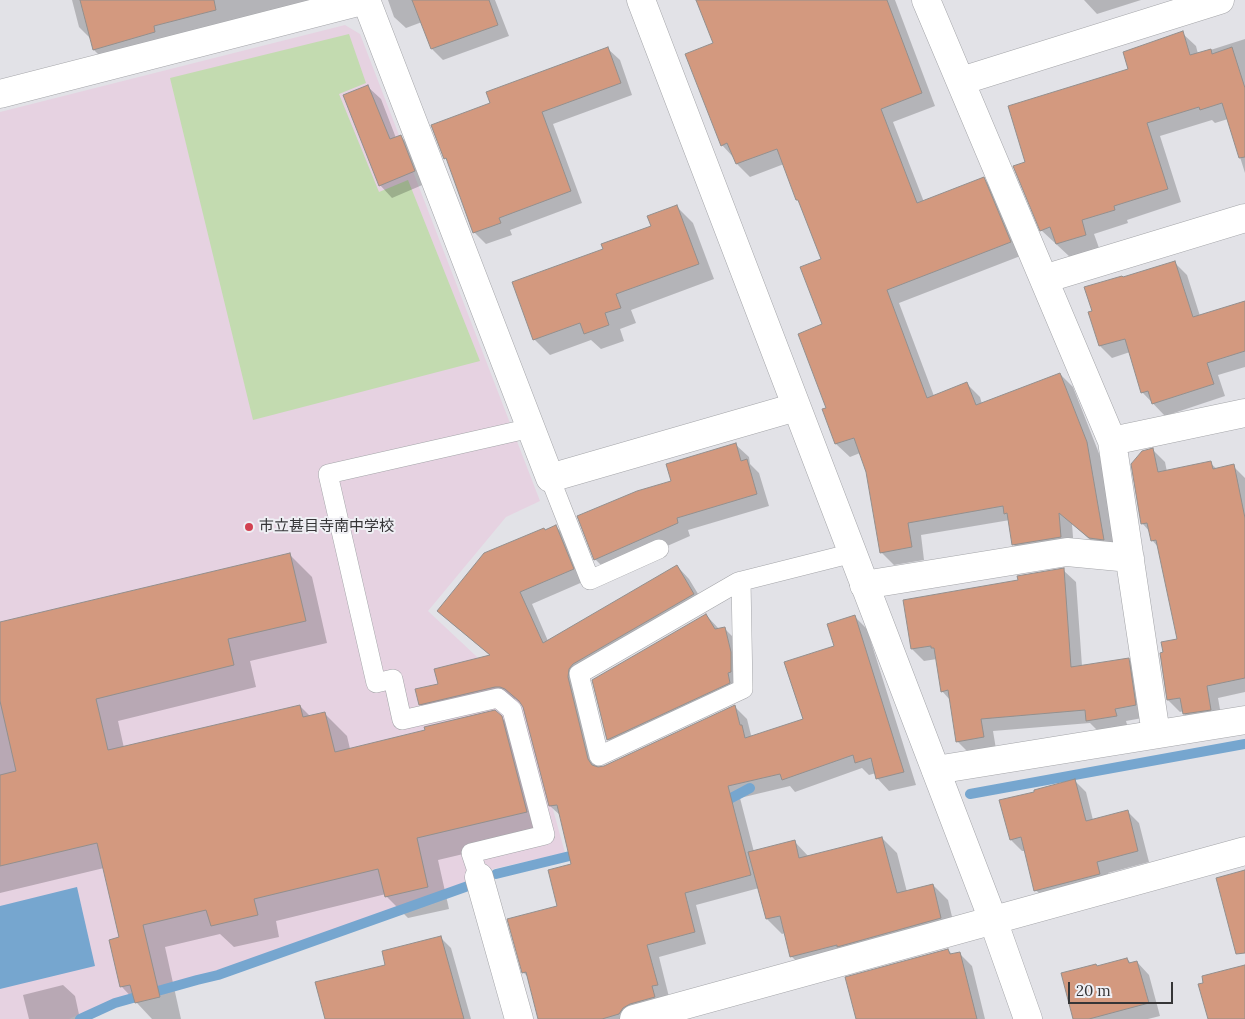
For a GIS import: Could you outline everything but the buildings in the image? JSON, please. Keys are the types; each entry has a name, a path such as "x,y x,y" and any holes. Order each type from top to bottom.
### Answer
{"street":[{"path":"0,94 366,0 550,478 796,407"},
{"path":"642,0 993,920 1028,1019"},
{"path":"926,0 1112,441 1156,734"},
{"path":"961,81 1220,0"},
{"path":"1044,279 1245,218"},
{"path":"1112,441 1245,413"},
{"path":"864,585 1067,552 1130,558"},
{"path":"936,770 1245,720"},
{"path":"634,1019 1245,850"},
{"path":"479,877 519,1019"}],"lane":[{"path":"479,877 471,853 545,835 512,710 498,698 402,720 393,679 376,683 328,474 531,428"},
{"path":"550,478 590,580 659,549"},
{"path":"741,581 743,688 599,756 579,674 738,582 741,581 853,553"}],"shaded area":[{"name":"市立甚目寺南中学校","path":"345,25 360,34 540,501 506,517 428,611 523,700 565,853 493,869 462,885 211,973 112,1000 69,1019 0,1019 0,112"}],"green space":[{"path":"349,34 366,83 339,94 379,192 408,180 480,361 253,420 170,78"}],"water":[{"path":"77,887 95,966 0,989 0,906"}],"waterway":[{"path":"970,794 1245,744"},
{"path":"720,804 750,788"},
{"path":"496,874 582,853"},
{"path":"80,1019 115,1003 218,975 468,886"}],"place":[{"name":"市立甚目寺南中学校","path":"249,527"}]}
